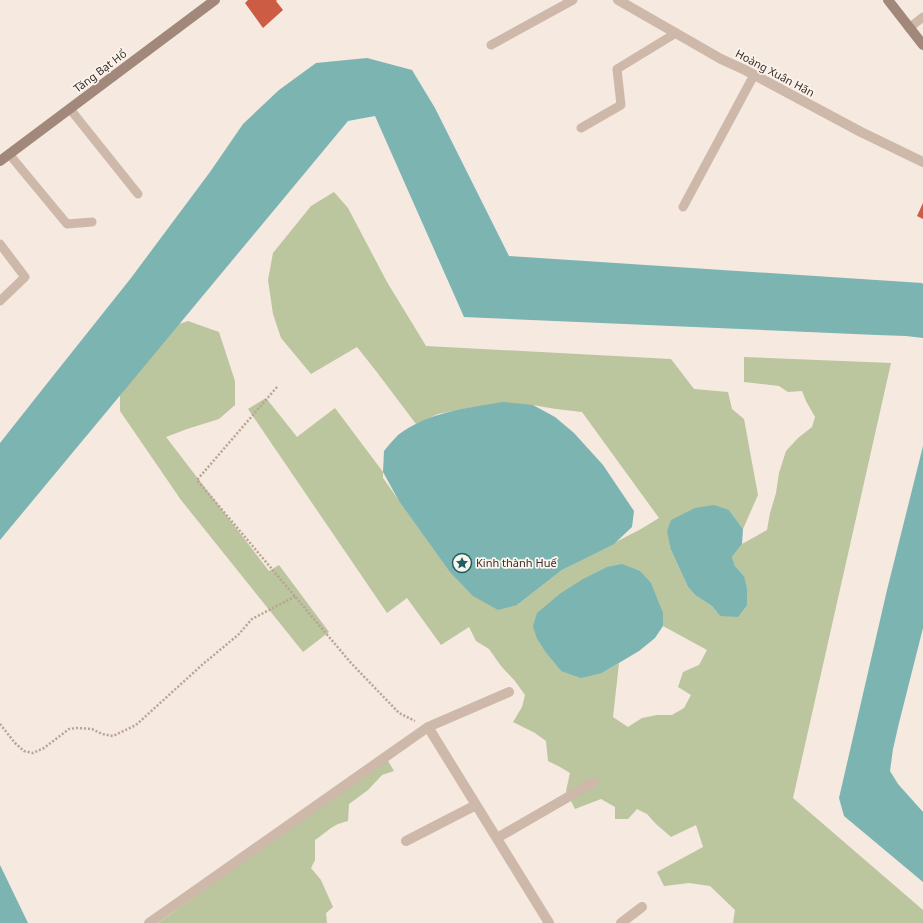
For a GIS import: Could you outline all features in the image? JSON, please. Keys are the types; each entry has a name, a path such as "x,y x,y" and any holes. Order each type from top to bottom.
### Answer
{"main road":[{"name":"Tăng Bạt Hổ","path":"0,161 215,0"},
{"path":"888,0 923,45"}],"street":[{"name":"Hoàng Xuân Hãn","path":"618,0 721,59 860,132 923,162"},
{"path":"149,923 428,727 509,692"},
{"path":"428,727 549,923"},
{"path":"497,838 594,782"},
{"path":"406,841 476,805"},
{"path":"620,923 642,907"}],"lane":[{"path":"491,45 573,0"},
{"path":"909,28 923,18"},
{"path":"581,128 621,105 617,69 676,33"},
{"path":"683,207 754,75"},
{"path":"70,109 138,194"},
{"path":"9,154 67,224 92,222"},
{"path":"0,244 25,277 0,301"}],"path":[{"path":"277,387 197,480 351,663 399,713 428,727"},
{"path":"0,724 24,751 33,754 44,748 69,729 92,729 102,734 113,736 136,725 238,635 252,619 296,596"}],"green space":[{"path":"334,192 348,208 387,282 426,346 671,359 694,389 728,392 732,409 744,419 758,495 743,529 729,510 671,550 688,587 695,595 712,606 720,616 744,576 735,566 732,557 742,544 767,530 779,473 786,451 798,438 812,427 815,417 802,391 788,392 779,386 744,382 744,357 891,363 793,798 923,910 923,923 733,923 735,910 710,886 689,883 664,886 657,872 703,847 696,825 671,837 647,814 637,809 628,819 615,819 615,807 601,799 575,809 566,791 570,773 548,761 546,741 535,733 513,722 522,707 525,695 489,649 476,641 469,627 441,645 407,598 387,613 248,409 266,398 297,437 335,408 383,472 383,478 449,571 517,605 562,570 659,518 582,412 533,405 480,406 438,414 416,424 357,347 311,374 281,338 273,314 268,280 273,253 311,206","holes":["663,613 663,626 707,650 699,665 683,672 678,687 691,695 684,708 672,715 657,715 642,718 628,727 613,717 619,663 602,673 561,671 537,639"]},
{"path":"188,321 219,332 235,381 235,405 219,419 166,437 269,571 279,565 329,632 303,652 181,500 120,411 120,377 158,331"},
{"path":"387,759 394,771 382,775 368,790 349,804 348,821 338,824 315,840 315,860 311,868 321,880 333,907 326,913 327,923 158,923"}],"water":[{"path":"367,58 412,70 435,108 509,256 922,283 923,338 906,336 464,317 375,116 348,121 0,540 0,443 131,278 210,172 243,124 279,90 316,63"},
{"path":"503,402 533,405 555,417 574,433 603,465 634,511 632,527 614,544 562,570 517,605 498,610 473,596 449,571 399,501 383,472 384,451 398,435 410,427 448,412"},
{"path":"923,446 923,628 893,749 890,771 898,784 923,812 923,882 844,816 839,798 887,590"},
{"path":"714,505 729,510 743,529 742,544 732,557 735,566 744,576 747,589 747,605 738,617 720,616 712,606 695,595 688,587 671,550 667,531 671,520 695,508"},
{"path":"622,564 640,571 651,583 663,613 663,626 655,638 639,651 602,673 581,678 561,671 537,639 533,626 537,613 561,593 583,579 607,567"},
{"path":"0,865 28,923 0,923"}],"building":[{"path":"248,0 277,0 276,1 283,10 263,28 245,3"},
{"path":"923,203 923,219 917,216"}],"place":[{"name":"Kinh thành Huế","path":"462,563"}]}
